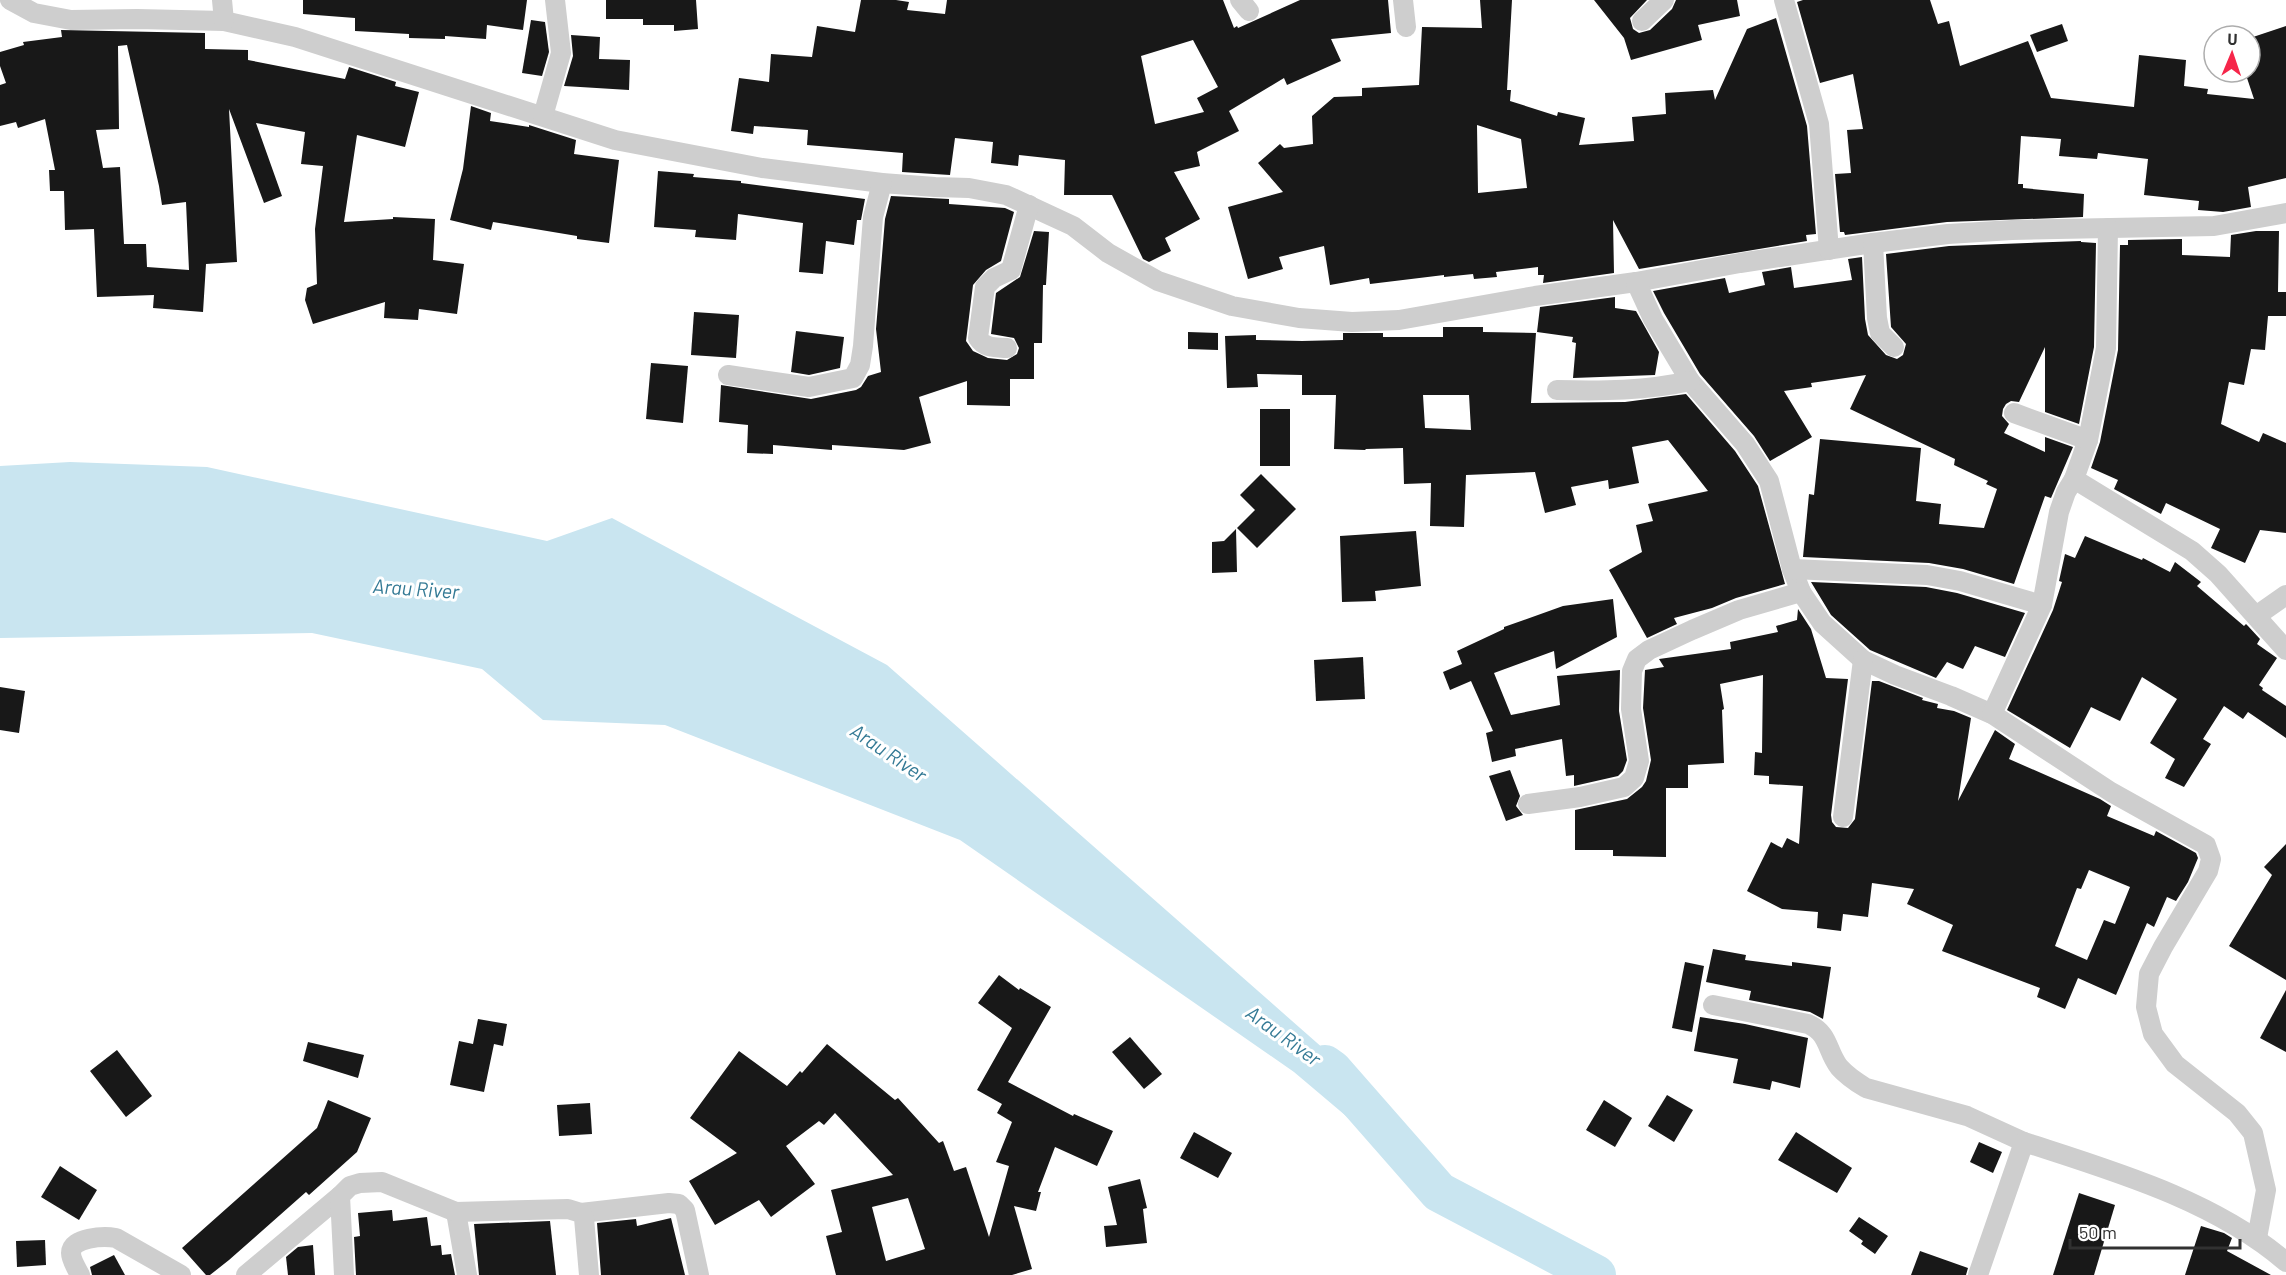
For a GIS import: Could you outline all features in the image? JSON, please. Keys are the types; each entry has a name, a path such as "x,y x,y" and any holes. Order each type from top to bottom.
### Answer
{"street":[{"path":"10,0 34,14 71,20 224,21 295,37 615,140 762,168 882,183 935,188 969,188 1006,195 1073,226 1108,253 1158,281 1232,306 1299,318 1352,322 1399,320 1535,296 1636,282 1708,268 1872,243 2012,230 2214,226 2286,213"},
{"path":"222,0 224,21"},
{"path":"543,116 561,52 555,0"},
{"path":"1403,0 1406,27"},
{"path":"1642,21 1664,0"},
{"path":"1784,0 1819,124 1829,250"},
{"path":"728,375 809,387 854,378 860,365 863,346 873,217 882,183"},
{"path":"1007,348 988,346 981,343 978,338 985,287 994,278 1011,270 1029,205"},
{"path":"1992,714 2042,604 2059,512 2088,440 2106,348 2108,228"},
{"path":"1872,243 1880,333 1894,347"},
{"path":"1636,282 1658,328 1690,381 1745,444 1769,481 1792,569 1801,592 1822,623 1863,660 1894,675 1992,714 2111,792 2206,845 2211,859 2208,871 2149,974 2146,1007 2153,1034 2175,1064 2237,1113 2253,1133 2266,1191 2257,1238"},
{"path":"1557,390 1665,387 1690,381"},
{"path":"2014,413 2088,440"},
{"path":"2074,478 2192,551 2218,574 2286,650"},
{"path":"1792,569 1927,575 1960,581 2042,604"},
{"path":"1528,804 1580,797 1624,787 1634,778 1639,761 1631,709 1632,671 1637,659 1649,650 1738,610 1801,592"},
{"path":"2256,616 2286,594"},
{"path":"1843,817 1863,660"},
{"path":"1713,1005 1808,1024 1817,1029 1826,1039 1839,1066 1854,1081 1866,1088 1967,1116 2024,1142 2115,1172 2199,1207 2257,1238 2286,1262"},
{"path":"1978,1275 2024,1142"},
{"path":"246,1275 350,1186 382,1182 456,1212 568,1209 581,1213 669,1203 679,1204 685,1210 699,1275"},
{"path":"340,1196 344,1275"},
{"path":"456,1212 466,1275"},
{"path":"581,1213 584,1218 589,1275"},
{"path":"80,1275 71,1254 72,1247 76,1242 105,1236 116,1238 181,1275"}],"water":[{"path":"70,462 207,467 547,541 612,518 887,665 1374,1093 1352,1121 1294,1072 960,840 665,725 543,720 482,669 312,633 0,638 0,466"}],"building":[{"path":"303,0 527,0 523,30 487,25 486,39 445,36 445,39 409,38 409,34 355,31 355,18 303,14"},
{"path":"606,0 696,0 698,29 674,31 674,25 643,25 643,19 606,19"},
{"path":"861,0 909,2 907,10 945,14 947,0 1223,0 1234,28 1237,26 1238,28 1300,0 1388,0 1391,33 1331,39 1341,61 1287,85 1284,78 1229,111 1239,131 1197,152 1200,166 1174,172 1200,219 1165,238 1171,251 1149,262 1143,259 1112,195 1064,195 1065,160 1019,155 1018,166 991,163 993,142 955,138 950,175 902,172 903,153 807,145 808,130 754,126 753,134 731,131 739,78 769,82 771,54 812,57 817,26 855,32","holes":["1193,40 1218,87 1197,98 1204,112 1155,124 1141,56"]},
{"path":"1480,0 1512,0 1507,90 1511,90 1510,101 1557,116 1558,112 1585,118 1579,145 1634,141 1632,117 1666,114 1665,93 1713,90 1715,100 1747,29 1776,18 1807,126 1816,234 1806,235 1807,241 1639,269 1613,220 1614,273 1543,283 1544,275 1538,275 1538,267 1496,272 1497,277 1474,279 1473,274 1444,277 1444,275 1370,284 1369,278 1330,285 1324,246 1279,257 1283,269 1248,279 1228,207 1283,192 1258,163 1280,144 1284,148 1313,144 1312,116 1334,97 1362,96 1362,88 1419,85 1422,27 1482,28","holes":["1477,125 1521,139 1527,188 1478,193"]},
{"path":"1594,0 1647,0 1630,18 1633,29 1639,33 1650,30 1672,9 1676,0 1737,0 1740,16 1698,25 1702,40 1631,60 1624,38"},
{"path":"1803,0 1930,0 1938,24 1949,21 1960,66 2028,41 2051,98 2134,107 2139,55 2186,60 2184,86 2208,89 2207,94 2254,99 2249,84 2262,84 2262,34 2286,26 2286,178 2248,187 2251,207 2223,212 2198,210 2199,201 2144,195 2148,159 2098,153 2097,159 2059,156 2061,139 2021,136 2018,184 2023,184 2023,188 2084,194 2083,217 1947,222 1845,235 1844,232 1840,232 1835,174 1851,173 1847,130 1863,129 1853,74 1820,83 1797,2"},
{"path":"531,20 545,22 549,52 542,76 522,73"},
{"path":"2062,24 2068,41 2037,52 2030,35"},
{"path":"61,30 205,33 205,49 248,50 248,60 345,79 349,67 396,82 395,86 419,92 405,147 357,135 344,222 393,219 393,217 435,219 433,260 464,264 457,314 419,309 418,320 384,318 385,302 313,324 305,300 307,288 317,284 315,229 323,166 301,164 305,132 256,123 282,196 264,203 229,109 237,262 206,264 203,312 153,308 154,295 97,297 94,229 65,230 64,191 50,191 49,170 55,170 45,119 18,128 16,122 0,126 0,85 6,83 0,66 0,52 24,45 23,42 62,37","holes":["127,45 162,205 186,202 189,270 147,267 146,244 124,244 120,167 103,168 96,130 119,129 118,46"]},
{"path":"571,35 600,37 599,59 630,60 629,90 564,86 573,56"},
{"path":"471,106 491,113 490,121 529,127 529,125 576,140 574,154 619,160 609,243 493,222 491,230 450,220 463,169"},
{"path":"658,171 694,174 693,177 741,181 741,183 865,199 861,220 857,220 854,245 826,241 823,274 799,272 803,223 738,214 736,240 695,237 696,230 654,227"},
{"path":"891,196 949,199 949,204 1005,208 1014,212 1001,261 986,270 973,285 966,341 973,351 988,358 1007,360 1017,354 1019,348 1014,338 991,334 996,293 1020,277 1034,231 1049,232 1046,285 1043,285 1042,343 1034,343 1034,379 1010,379 1010,406 967,405 967,381 919,397 931,443 904,450 832,445 832,450 773,445 773,454 747,453 748,425 719,422 721,385 811,399 856,390 861,387 868,376 881,372 876,329 885,219"},
{"path":"2256,231 2279,231 2278,292 2286,292 2286,316 2268,316 2265,350 2251,349 2244,385 2229,382 2221,424 2259,442 2263,433 2286,443 2286,533 2260,530 2245,563 2211,548 2220,529 2166,503 2161,514 2114,489 2118,480 2091,468 2100,442 2118,350 2120,245 2128,245 2128,240 2182,239 2182,255 2230,257 2231,235"},
{"path":"2081,241 2096,243 2094,347 2079,424 2045,412 2045,347 2019,402 2011,401 2003,409 2002,416 2009,424 2004,433 2045,452 2045,437 2073,447 2051,498 2045,496 2014,584 1963,569 1929,563 1803,557 1809,494 1814,495 1820,439 1921,448 1916,501 1941,504 1939,524 1984,528 1997,489 1986,484 1988,481 1954,465 1955,459 1850,409 1866,375 1811,383 1812,387 1784,391 1812,437 1770,461 1754,436 1700,374 1653,291 1725,278 1729,293 1765,285 1762,272 1791,267 1794,288 1852,280 1848,259 1862,257 1868,335 1886,355 1897,359 1903,355 1906,344 1891,327 1886,254 1949,246"},
{"path":"1615,297 1615,308 1636,311 1659,352 1655,375 1573,378 1576,343 1572,342 1573,337 1537,332 1540,307"},
{"path":"694,312 739,315 736,358 691,355"},
{"path":"1443,327 1483,327 1483,332 1536,333 1531,403 1625,402 1686,394 1735,451 1758,486 1785,584 1674,618 1677,624 1647,638 1609,570 1642,552 1636,525 1653,521 1648,504 1708,491 1668,440 1632,447 1639,483 1609,489 1608,480 1571,487 1576,505 1545,513 1535,472 1466,475 1464,527 1430,526 1431,483 1404,484 1403,448 1334,449 1336,395 1302,395 1302,375 1257,374 1258,387 1227,388 1225,336 1256,335 1256,340 1302,341 1343,340 1343,333 1383,333 1383,337 1443,337","holes":["1423,395 1469,395 1471,430 1425,428"]},
{"path":"796,331 844,337 840,368 809,375 791,372"},
{"path":"1188,332 1218,333 1218,350 1188,349"},
{"path":"651,363 688,366 683,423 646,419"},
{"path":"1260,409 1290,409 1290,466 1260,466"},
{"path":"1261,474 1296,509 1257,548 1237,528 1255,510 1240,495"},
{"path":"1236,529 1237,572 1212,573 1212,542 1224,541"},
{"path":"1416,531 1421,586 1375,591 1376,601 1342,602 1340,536"},
{"path":"2085,536 2142,560 2143,558 2170,572 2175,562 2201,582 2197,586 2244,626 2246,624 2248,626 2260,639 2257,644 2277,658 2259,685 2263,688 2262,690 2286,706 2286,738 2248,712 2243,719 2224,706 2203,739 2211,744 2184,787 2165,778 2175,759 2150,743 2177,699 2142,677 2120,721 2091,707 2070,748 2007,710 2053,610 2062,582 2059,581 2065,554 2075,558"},
{"path":"1811,582 1926,587 1957,593 2025,613 2005,657 1975,646 1963,669 1947,662 1936,678 1870,650 1831,615"},
{"path":"1613,599 1617,637 1556,669 1554,651 1494,673 1511,715 1560,705 1557,676 1620,670 1619,711 1627,760 1623,771 1618,776 1574,786 1574,775 1566,776 1562,739 1515,749 1516,756 1492,762 1486,733 1493,731 1471,681 1450,690 1443,672 1462,664 1457,651 1504,627 1563,606"},
{"path":"1798,609 1811,629 1826,678 1848,679 1831,815 1836,827 1848,828 1855,819 1872,681 1879,681 1923,698 1922,700 1938,704 1937,708 1954,711 1971,718 1958,801 1995,730 2015,744 2009,759 2100,799 2111,806 2107,816 2154,836 2156,831 2196,853 2198,858 2188,882 2176,901 2167,897 2154,927 2147,923 2116,995 2078,978 2065,1009 2037,997 2040,988 1942,951 1953,925 1907,904 1914,889 1872,883 1868,917 1843,914 1841,931 1817,928 1818,912 1782,909 1747,891 1771,842 1782,848 1787,838 1799,844 1803,786 1769,784 1769,776 1754,775 1755,752 1762,753 1763,675 1720,684 1724,709 1722,710 1724,763 1688,765 1688,788 1666,788 1666,857 1613,856 1613,850 1575,850 1575,810 1627,799 1646,781 1651,760 1643,708 1645,670 1664,667 1659,659 1731,649 1730,642 1778,632 1776,626 1797,620","holes":["2089,870 2130,887 2115,924 2104,920 2087,960 2055,946 2077,888 2081,889"]},
{"path":"1363,657 1365,699 1316,701 1314,660"},
{"path":"0,687 25,691 19,733 0,730"},
{"path":"1510,770 1520,796 1516,806 1523,815 1506,821 1489,776"},
{"path":"2286,844 2286,980 2229,946 2272,875 2264,867"},
{"path":"1713,949 1746,955 1745,960 1792,966 1792,962 1831,967 1823,1019 1810,1012 1749,1000 1751,991 1706,982"},
{"path":"1685,962 1704,966 1692,1032 1672,1028"},
{"path":"999,975 1019,990 1020,988 1051,1007 1008,1082 1073,1116 1074,1114 1113,1131 1097,1166 1055,1147 1038,1192 1041,1192 1036,1211 1014,1206 1032,1269 1012,1275 836,1275 826,1236 842,1232 831,1190 893,1175 835,1113 824,1125 819,1121 786,1146 815,1184 771,1217 759,1200 715,1225 689,1181 737,1153 690,1118 739,1051 787,1086 800,1071 802,1073 827,1044 895,1100 898,1098 939,1143 943,1141 954,1171 966,1167 989,1237 1009,1166 996,1162 1012,1122 997,1113 1002,1104 977,1090 1012,1028 978,1003","holes":["908,1198 925,1249 886,1261 872,1207"]},
{"path":"2286,990 2286,1052 2260,1038"},
{"path":"1700,1017 1808,1038 1800,1088 1772,1081 1770,1090 1733,1083 1738,1059 1694,1051"},
{"path":"478,1019 507,1024 503,1046 494,1044 484,1092 450,1085 459,1041 473,1044"},
{"path":"1130,1037 1162,1074 1144,1089 1112,1052"},
{"path":"308,1042 364,1055 358,1078 303,1061"},
{"path":"117,1050 152,1096 126,1117 90,1071"},
{"path":"1667,1095 1693,1110 1674,1142 1648,1126"},
{"path":"328,1100 371,1118 357,1152 309,1195 306,1192 229,1260 210,1275 206,1275 182,1248 317,1128"},
{"path":"1604,1100 1632,1118 1615,1147 1586,1130"},
{"path":"590,1103 592,1134 559,1136 557,1105"},
{"path":"1194,1132 1232,1153 1218,1178 1180,1158"},
{"path":"1796,1132 1852,1168 1837,1193 1778,1160"},
{"path":"1979,1142 2002,1152 1993,1173 1970,1162"},
{"path":"60,1166 97,1190 79,1220 41,1197"},
{"path":"1140,1179 1147,1208 1143,1209 1147,1243 1106,1247 1104,1226 1117,1225 1108,1187"},
{"path":"2079,1193 2115,1205 2094,1275 2053,1275"},
{"path":"392,1210 393,1221 427,1217 431,1246 441,1245 442,1255 451,1254 455,1275 356,1275 354,1237 360,1236 358,1213"},
{"path":"1859,1217 1888,1236 1875,1254 1849,1231"},
{"path":"671,1218 685,1275 601,1275 597,1223 636,1219 637,1226"},
{"path":"550,1221 556,1275 479,1275 474,1224"},
{"path":"2201,1226 2232,1238 2227,1251 2271,1275 2185,1275"},
{"path":"45,1240 46,1265 17,1267 16,1241"},
{"path":"313,1245 315,1275 288,1275 286,1257 298,1247"},
{"path":"1920,1251 1968,1268 1966,1275 1911,1275"},
{"path":"114,1255 125,1275 92,1275 90,1267"}],"waterway":[{"name":"Arau River","path":"1325,1065 1332,1070 1439,1192 1596,1275"}]}
